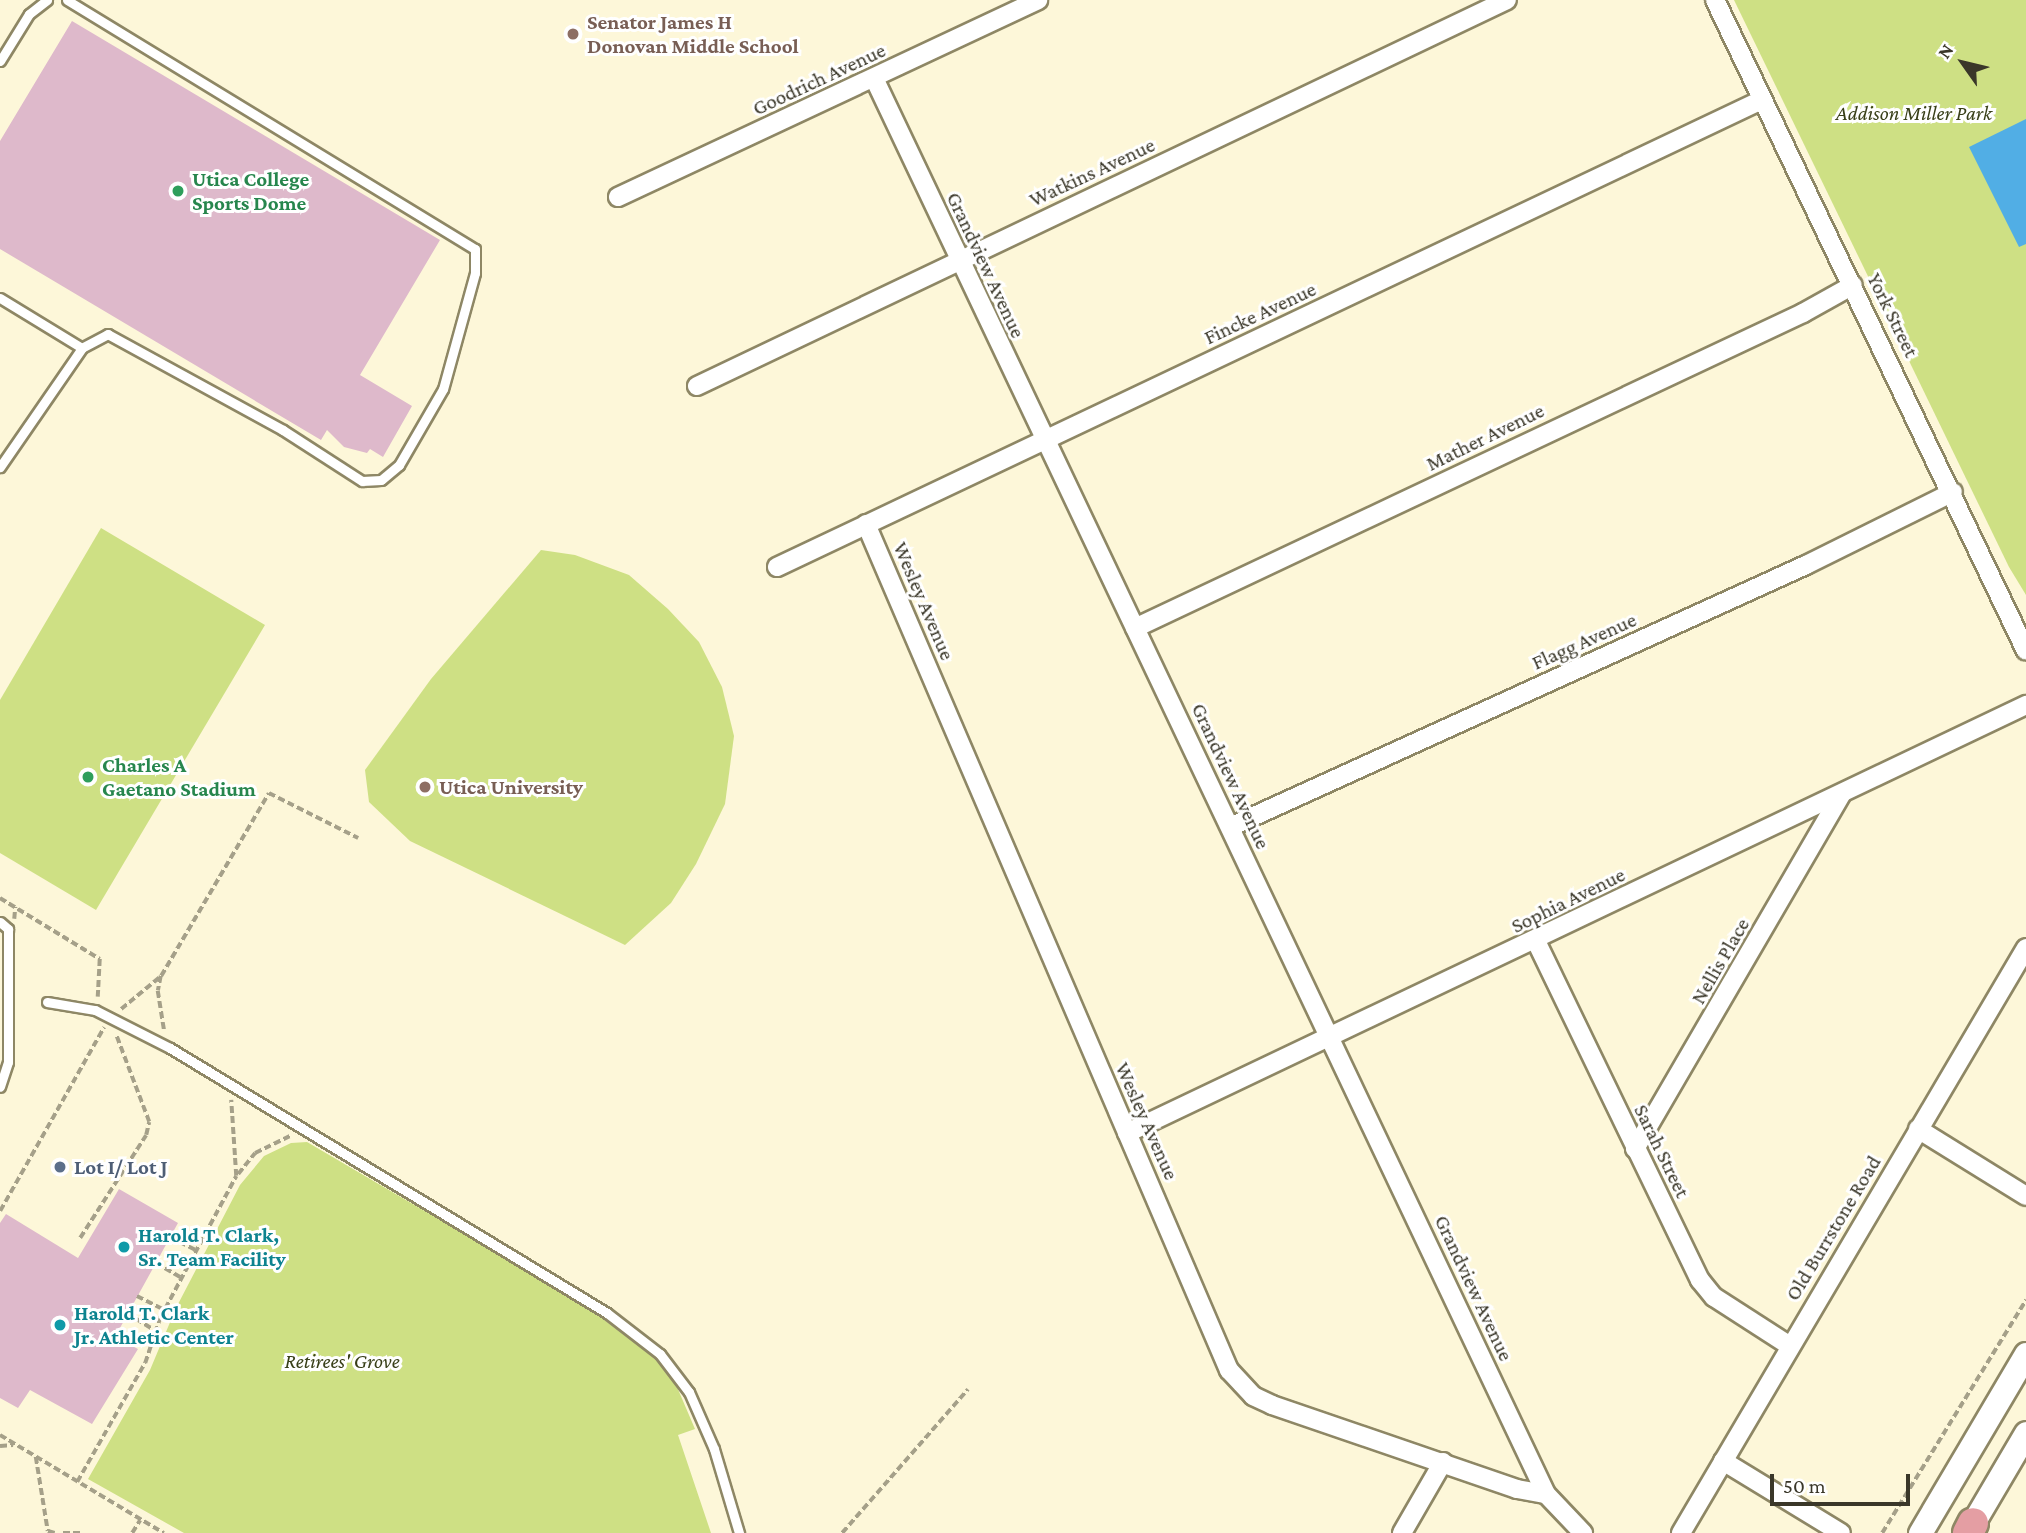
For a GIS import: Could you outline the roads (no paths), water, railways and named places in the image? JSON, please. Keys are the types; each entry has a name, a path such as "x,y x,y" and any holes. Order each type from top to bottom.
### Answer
{"street":[{"name":"Goodrich Avenue","path":"618,197 1038,0"},
{"name":"Watkins Avenue","path":"697,386 1507,0"},
{"name":"York Street","path":"1715,0 1953,492 2026,651"},
{"name":"Grandview Avenue","path":"874,78 1546,1494"},
{"name":"Fincke Avenue","path":"777,567 1762,100"},
{"name":"Mather Avenue","path":"1135,628 1803,313 1853,285"},
{"name":"Flagg Avenue","path":"1230,827 1806,565 1953,492"},
{"name":"Wesley Avenue","path":"866,524 1229,1370 1240,1384 1272,1405 1517,1489 1546,1494"},
{"name":"Sophia Avenue","path":"1127,1133 1536,941 2026,705"},
{"name":"Nellis Place","path":"1635,1149 1842,794"},
{"name":"Sarah Street","path":"1536,941 1700,1280 1714,1297 1790,1346"},
{"name":"Old Burrstone Road","path":"1681,1533 2026,948"},
{"path":"1918,1129 2026,1196"},
{"path":"1920,1533 2026,1354"},
{"path":"1970,1530 2026,1433"},
{"path":"1723,1461 1842,1533"},
{"path":"1402,1533 1443,1462"},
{"path":"1546,1494 1583,1533"}],"lane":[{"path":"0,61 29,14 47,0"},
{"path":"0,467 82,348 108,334 283,430 362,481 381,480 399,465 443,389 475,273 475,249 66,0"},
{"path":"0,298 82,348"},
{"path":"0,922 8,929 8,1062 0,1087"},
{"path":"47,1002 95,1010 170,1048 607,1313 660,1354 689,1392 714,1449 739,1533"}],"water":[{"path":"2026,119 2026,244 2019,247 1969,147"}],"place":[{"name":"Senator James H Donovan Middle School","path":"573,34"},
{"name":"Utica College Sports Dome","path":"178,191"},
{"name":"Charles A Gaetano Stadium","path":"88,777"},
{"name":"Utica University","path":"425,787"},
{"name":"Lot I/ Lot J","path":"60,1167"},
{"name":"Harold T. Clark, Sr. Team Facility","path":"124,1247"},
{"name":"Harold T. Clark Jr. Athletic Center","path":"60,1325"}],"park label":[{"name":"Addison Miller Park","path":"1914,113"},
{"name":"Retirees' Grove","path":"342,1361"}]}
